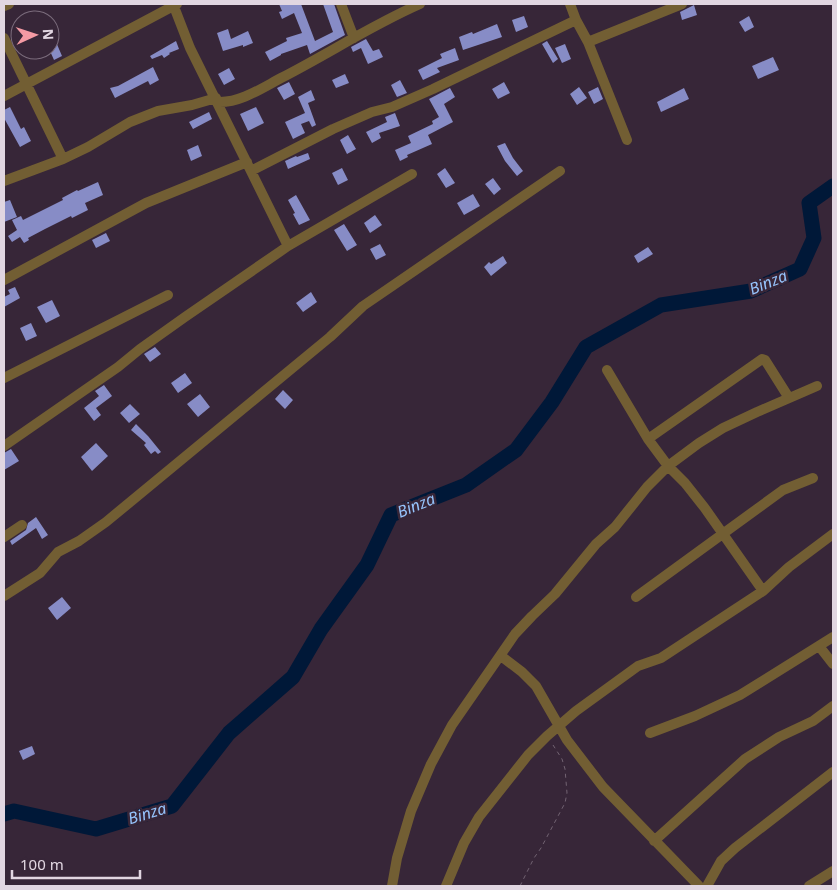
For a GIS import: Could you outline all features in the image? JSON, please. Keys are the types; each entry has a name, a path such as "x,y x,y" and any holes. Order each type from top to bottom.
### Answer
{"street":[{"path":"4,6 9,4"},
{"path":"4,96 174,4 190,48 288,246"},
{"path":"341,4 354,38"},
{"path":"4,181 63,159 137,119 158,111 217,100 226,103 250,94 325,56 380,23 420,4"},
{"path":"570,4 588,42 627,140"},
{"path":"588,42 682,4"},
{"path":"4,280 146,203 249,167 372,112 392,107 576,20"},
{"path":"4,38 63,159"},
{"path":"4,596 40,573 58,552 79,541 106,522 330,337 363,306 560,170"},
{"path":"4,446 288,246 412,174"},
{"path":"4,378 168,295"},
{"path":"648,438 762,359 765,360 789,398"},
{"path":"607,370 648,438 668,466 684,482 763,590"},
{"path":"392,886 397,858 411,811 431,764 452,725 515,634 554,594 596,544 615,527 647,487 668,466 723,428 818,386"},
{"path":"636,598 784,490 812,478"},
{"path":"4,537 22,525"},
{"path":"446,886 464,843 479,817 528,754 547,736 576,711 638,666 660,658 763,590 789,567 833,534"},
{"path":"650,733 695,716 740,695 833,637"},
{"path":"819,646 833,664"},
{"path":"501,656 522,672 536,686 567,740 602,787 698,886"},
{"path":"654,841 745,759 779,737 813,721 833,706"},
{"path":"707,886 721,862 735,848 833,772"},
{"path":"809,886 833,871"}],"path":[{"path":"520,886 553,823 562,810 567,794 562,759 547,736"}],"building":[{"path":"279,4 301,4 315,41 333,32 323,4 334,4 345,35 310,54 307,45 281,54 270,61 265,52 287,41 286,38 302,33 294,13 282,19 279,12 282,11"},
{"path":"694,5 697,15 682,20 680,12"},
{"path":"524,16 528,27 516,32 512,20"},
{"path":"749,16 754,27 745,32 739,22"},
{"path":"497,24 502,37 463,50 459,37 472,32 473,34"},
{"path":"228,29 231,39 248,31 253,43 223,51 217,33"},
{"path":"366,39 373,51 379,49 383,57 368,64 361,48 353,52 351,47"},
{"path":"176,41 179,49 169,53 164,58 162,55 152,59 150,56"},
{"path":"547,41 558,59 553,63 542,44"},
{"path":"565,44 571,59 562,63 555,48"},
{"path":"455,48 459,60 437,68 440,72 423,80 418,70 442,58 440,54"},
{"path":"773,57 779,70 758,79 752,66"},
{"path":"153,67 159,80 150,85 148,81 115,98 110,88 118,86"},
{"path":"229,68 235,79 224,85 218,74"},
{"path":"345,74 349,83 336,88 332,80"},
{"path":"400,80 407,93 397,97 391,85"},
{"path":"289,82 295,94 284,100 277,88"},
{"path":"504,82 510,93 498,99 492,89"},
{"path":"579,87 587,98 577,105 570,94"},
{"path":"598,87 603,99 594,104 588,92"},
{"path":"450,88 455,97 444,104 453,122 428,135 432,144 407,155 408,157 400,161 395,150 411,143 408,136 433,124 432,121 439,117 429,99"},
{"path":"684,88 689,99 661,112 657,102"},
{"path":"311,90 315,100 308,103 316,125 312,127 309,121 301,124 305,133 293,139 285,122 305,113 298,97"},
{"path":"10,107 21,129 24,127 31,141 20,147 4,118 4,110"},
{"path":"256,107 264,123 248,131 240,114"},
{"path":"209,112 212,119 193,129 189,122"},
{"path":"395,113 400,126 379,133 381,138 372,143 366,132 387,122 385,117"},
{"path":"348,135 356,149 347,154 340,140"},
{"path":"505,143 523,171 517,176 505,161 497,146"},
{"path":"198,145 202,156 191,161 187,150"},
{"path":"308,153 310,159 288,169 285,161"},
{"path":"342,168 348,180 338,185 332,173"},
{"path":"445,168 455,183 446,188 437,174"},
{"path":"493,178 501,189 494,195 485,184"},
{"path":"98,182 103,195 85,203 88,210 45,229 28,238 29,240 24,243 20,237 12,242 8,236 17,230 12,220 21,216 23,220 63,200 62,198 77,190"},
{"path":"473,194 480,206 464,215 457,203"},
{"path":"296,195 310,220 299,225 288,200"},
{"path":"10,200 17,217 4,222 4,202"},
{"path":"375,215 382,225 370,233 364,223"},
{"path":"344,224 357,245 347,251 334,230"},
{"path":"106,233 110,241 96,248 92,240"},
{"path":"380,244 386,255 376,260 370,249"},
{"path":"648,247 653,254 638,263 634,256"},
{"path":"503,256 507,263 491,276 484,267 489,262 491,264"},
{"path":"15,287 20,298 4,307 4,297 10,294 8,290"},
{"path":"311,292 317,302 303,312 296,303"},
{"path":"52,300 60,316 46,323 37,307"},
{"path":"31,323 37,336 26,341 20,328"},
{"path":"155,347 161,354 150,362 144,354"},
{"path":"185,373 192,383 178,393 171,383"},
{"path":"104,385 112,396 96,408 101,415 94,421 84,408 99,396 95,391"},
{"path":"283,390 293,400 285,409 275,399"},
{"path":"200,394 210,407 198,417 187,404"},
{"path":"130,404 140,414 129,423 120,413"},
{"path":"136,424 161,452 158,454 155,451 151,454 144,445 146,443 131,430"},
{"path":"96,443 108,456 92,471 81,457"},
{"path":"11,449 19,461 4,470 4,453"},
{"path":"36,517 48,535 42,539 36,528 12,545 10,541 26,530 28,523"},
{"path":"62,597 71,608 57,620 48,608"},
{"path":"32,746 35,754 23,760 19,751"}],"waterway":[{"name":"Binza","path":"4,814 14,811 96,829 172,806 229,733 293,677 321,629 367,565 391,515 466,485 516,450 552,402 586,347 661,305 751,291 800,269 814,238 809,203 833,186"}]}
